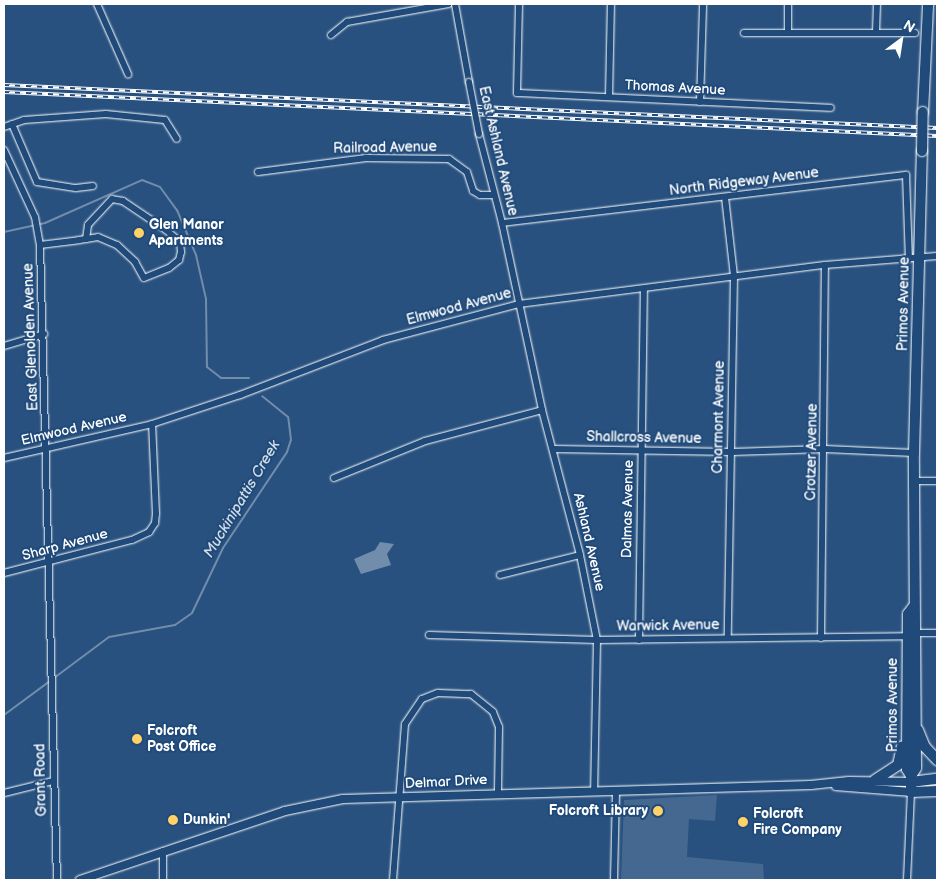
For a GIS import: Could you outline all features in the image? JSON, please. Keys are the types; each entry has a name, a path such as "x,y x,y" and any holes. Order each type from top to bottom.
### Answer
{"main road":[{"name":"Primos Avenue","path":"911,783 907,769 911,725 912,634 908,614 914,606 914,258 922,151 928,4"},
{"path":"911,725 925,747 937,760"},
{"path":"875,780 898,765 911,725"},
{"path":"911,783 937,779"},
{"path":"911,783 937,791"}],"street":[{"path":"99,4 128,74"},
{"path":"331,35 347,22 448,4"},
{"name":"East Ashland Avenue","path":"455,4 479,134 502,223 519,304"},
{"name":"Thomas Avenue","path":"520,4 517,93 831,108"},
{"path":"609,97 611,4"},
{"path":"700,102 703,4"},
{"path":"788,4 788,32"},
{"path":"876,32 877,4"},
{"path":"744,33 915,33"},
{"path":"4,127 24,120 106,114 165,120 177,139"},
{"path":"12,124 37,182 76,188 93,186"},
{"name":"East Glenolden Avenue","path":"4,150 30,206 40,244 44,334 52,680"},
{"name":"Railroad Avenue","path":"258,172 366,158 449,159 467,172 473,191 480,195 494,195"},
{"name":"North Ridgeway Avenue","path":"502,223 906,175 914,258"},
{"name":"Charmont Avenue","path":"726,197 734,276 728,637"},
{"path":"40,244 86,239 98,237 117,245 135,262 144,278 169,268 180,260 182,252 180,242 152,220 123,201 112,199 88,225 86,239"},
{"name":"Elmwood Avenue","path":"4,458 152,424 240,395 383,340 519,304 644,290 734,276 825,265 937,256"},
{"name":"Crotzer Avenue","path":"821,638 825,449 825,265"},
{"name":"Dalmas Avenue","path":"638,640 644,290"},
{"name":"Ashland Avenue","path":"519,304 542,410 554,449 580,555 597,640 594,791"},
{"path":"4,346 44,334"},
{"path":"334,478 425,441 542,410"},
{"name":"Sharp Avenue","path":"4,573 132,540 149,532 155,523 152,424"},
{"name":"Shallcross Avenue","path":"554,449 642,448 732,452 825,449 914,453"},
{"path":"915,481 937,481"},
{"path":"500,575 580,555"},
{"name":"Warwick Avenue","path":"429,635 638,640 728,637 821,638 937,633"},
{"name":"Grant Road","path":"52,680 56,880"},
{"path":"393,880 397,797 405,724 422,699 438,693 471,694 493,712 499,727 498,792"},
{"name":"Delmar Drive","path":"826,784 875,780 911,783"},
{"path":"4,793 53,781"},
{"name":"Delmar Drive","path":"80,880 318,802 498,792 911,783"},
{"name":"Primos Avenue","path":"907,880 911,783"},
{"path":"614,880 616,790"},
{"path":"163,852 163,880"}],"shaded area":[{"path":"380,542 394,544 387,554 391,565 361,574 354,559 375,550"},
{"path":"717,795 715,821 689,819 687,857 763,864 764,880 621,880 624,800"}],"waterway":[{"name":"Muckinipattis Creek","path":"4,232 45,223 142,180 160,187 177,210 196,255 206,299 207,367 221,378 249,378"},
{"name":"Muckinipattis Creek","path":"54,678 109,637 175,625 192,613 223,548 287,452 291,440 288,417 262,396"},
{"name":"Muckinipattis Creek","path":"4,715 50,681"}],"railway":[{"path":"4,85 937,128"},
{"path":"4,92 937,136"}],"place":[{"name":"Glen Manor Apartments","path":"139,233"},
{"name":"Folcroft Post Office","path":"137,739"},
{"name":"Folcroft Library","path":"658,811"},
{"name":"Dunkin'","path":"173,820"},
{"name":"Folcroft Fire Company","path":"743,822"}]}
